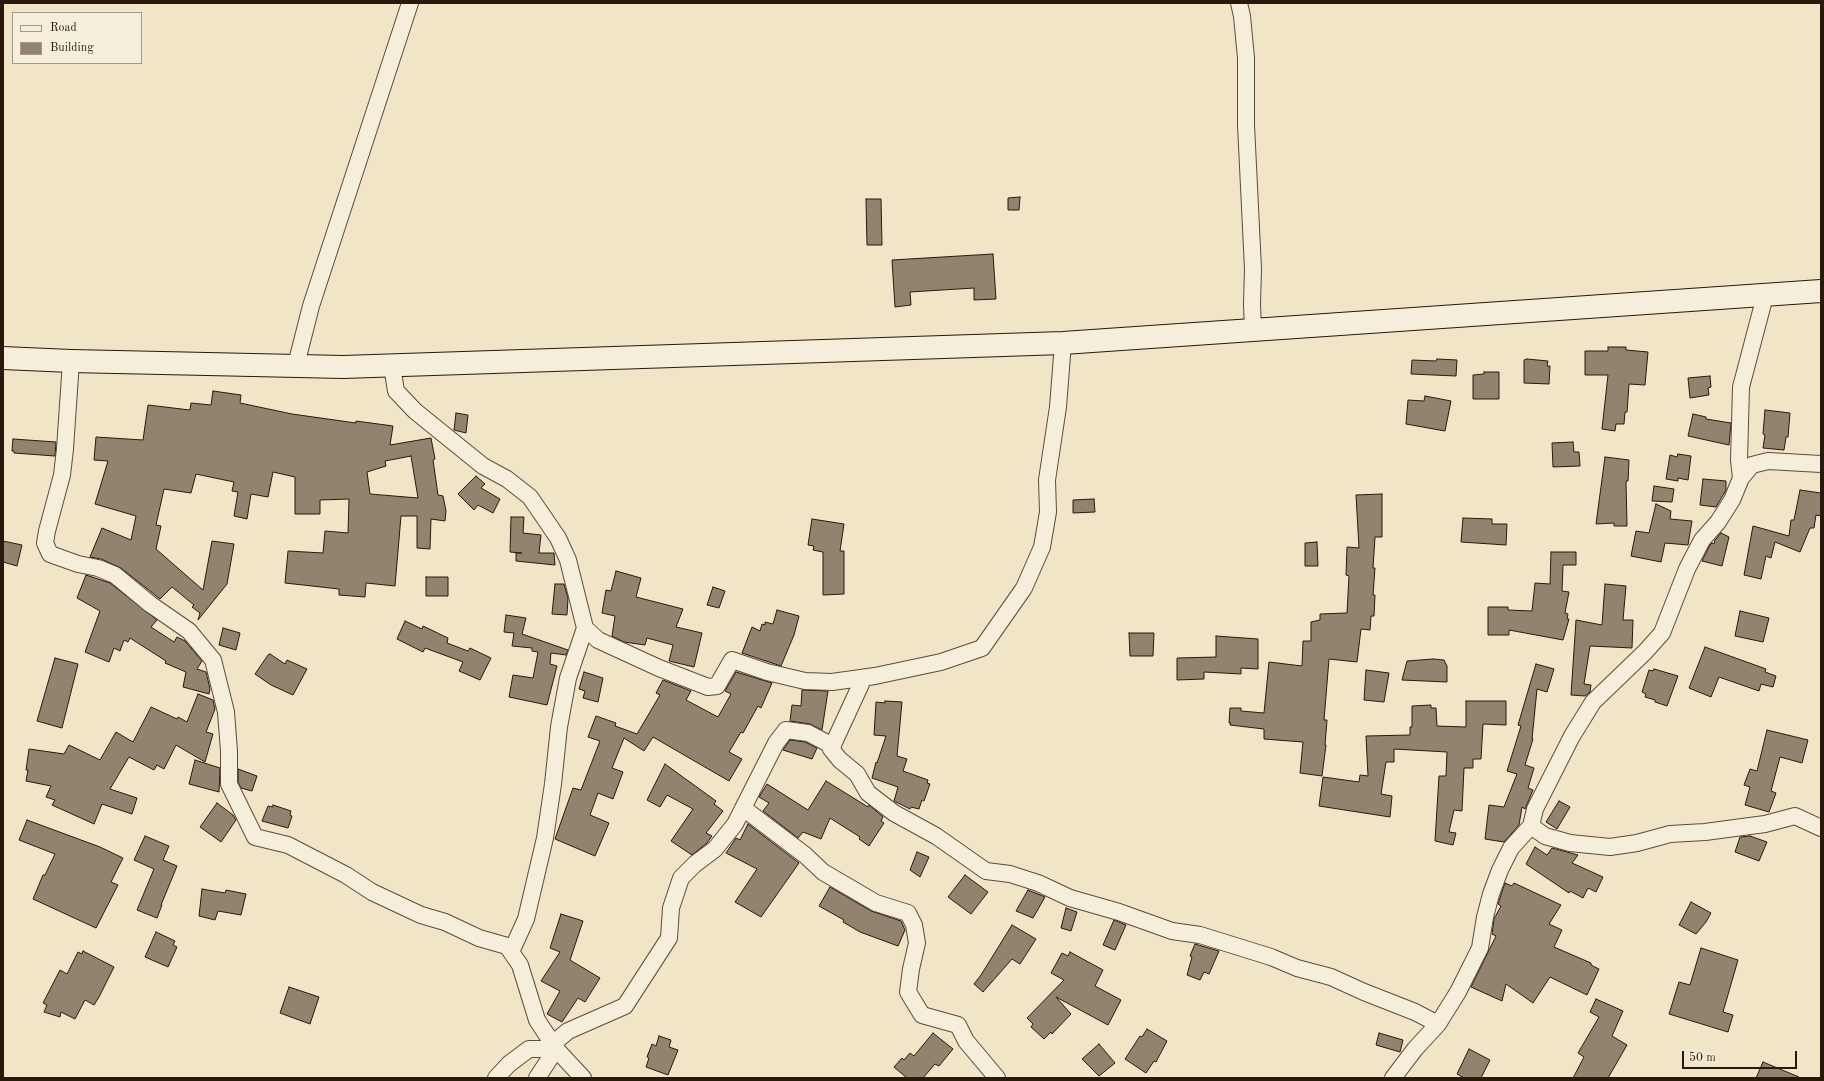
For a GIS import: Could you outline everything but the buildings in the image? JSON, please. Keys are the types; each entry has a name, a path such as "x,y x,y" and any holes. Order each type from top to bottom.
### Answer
{"street":[{"path":"296,365 311,306 328,260 410,3"},
{"path":"1239,3 1242,16 1246,58 1246,125 1253,269 1253,330"},
{"path":"3,358 70,362 342,367 1064,343 1821,291"},
{"path":"1741,478 1739,460 1741,387 1765,296"},
{"path":"585,628 598,640 659,668 708,687 717,686 732,660 767,672 805,681 832,682 862,678 941,662 982,648 1024,588 1042,547 1048,512 1047,480 1058,406 1064,343"},
{"path":"70,362 65,449 62,474 46,531 45,543 50,554 78,564 98,568 115,575 150,604 189,631 213,660 226,712 229,784 255,837 288,845 346,875 372,892 421,915 445,922 479,938 507,946 520,965 537,1020 556,1049 583,1078"},
{"path":"392,366 396,391 415,411 483,466 507,479 530,497 558,538 568,560 580,601 585,628 567,685 559,727 545,838 526,919 511,952"},
{"path":"1393,1078 1438,1024 1458,992 1480,948 1485,916 1500,870 1511,848 1531,826 1535,809 1572,736 1593,702 1646,652 1662,633 1687,569 1702,540 1718,522 1732,500 1741,478 1752,465 1768,461 1821,464"},
{"path":"862,678 861,684 831,748 840,760 857,774 868,793 894,813 936,836 986,871 1010,874 1038,883 1070,898 1119,912 1172,931 1200,935 1271,957 1297,968 1331,977 1415,1012 1438,1024"},
{"path":"536,1078 556,1049 556,1041 568,1031 625,1006 669,938 671,908 681,878 695,864 715,849 735,824 776,743 786,730 808,732 833,746"},
{"path":"743,808 805,855 823,872 876,903 908,913 914,925 917,943 911,969 908,992 922,1015 958,1025 966,1041 997,1078"},
{"path":"1531,826 1545,836 1570,843 1610,847 1637,843 1670,834 1705,832 1766,824 1795,816 1821,828"},
{"path":"496,1078 509,1064 529,1049 556,1049"}]}
